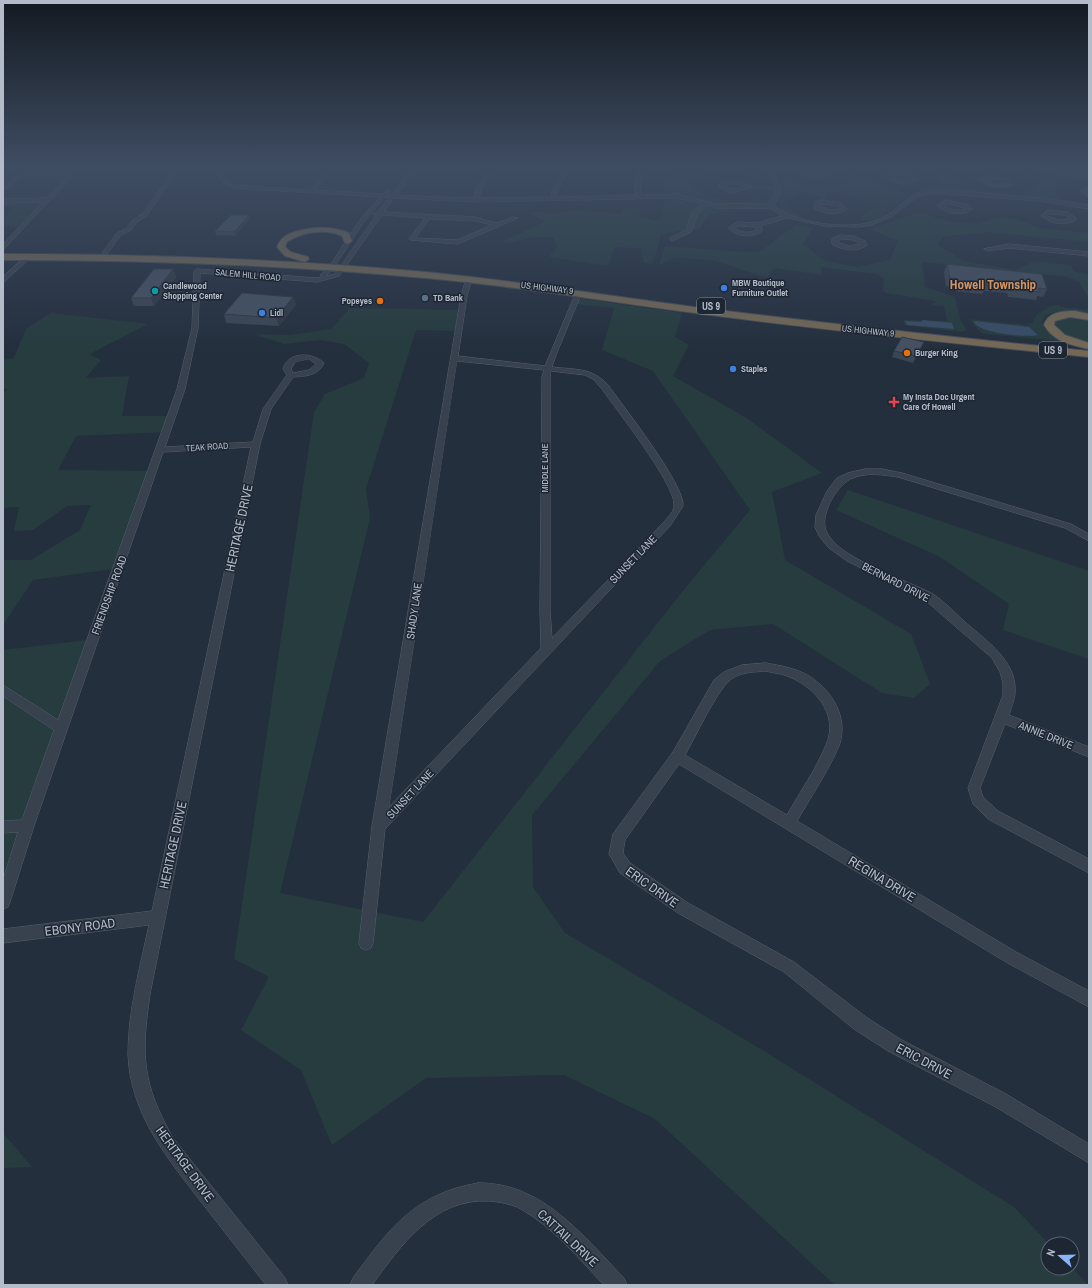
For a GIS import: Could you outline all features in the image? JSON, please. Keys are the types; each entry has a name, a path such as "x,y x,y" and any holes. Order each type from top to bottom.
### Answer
{"highway":[{"path":"330,264 287,254 281,248 282,243 292,236 319,230 341,232 346,235 348,240"},
{"name":"US HIGHWAY 9","path":"3,253 105,253 330,264 579,292 734,315 1089,354"},
{"name":"US HIGHWAY 9","path":"3,257 330,264"},
{"path":"92,259 190,270"},
{"name":"US HIGHWAY 9","path":"345,266 544,283 841,323 1089,347"},
{"path":"1089,317 1072,315 1059,316 1051,319 1049,325 1053,331 1063,338 1089,347"},
{"path":"1017,347 1059,355 1089,364"}],"street":[{"path":"3,248 23,227"},
{"path":"105,253 119,234 130,227"},
{"name":"SALEM HILL ROAD","path":"299,279 322,276 358,227"},
{"name":"SALEM HILL ROAD","path":"190,270 326,280 337,276 370,227"},
{"path":"421,227 412,239 457,242 492,227"},
{"path":"672,240 689,231 690,227"},
{"path":"840,227 846,237"},
{"path":"987,249 1009,246 1089,254"},
{"path":"3,281 27,258"},
{"name":"FRIENDSHIP ROAD","path":"3,902 26,826 188,365 195,328 197,284 190,270"},
{"path":"197,284 205,276 218,272"},
{"name":"SHADY LANE","path":"366,943 379,826 464,296 469,279"},
{"name":"MIDDLE LANE","path":"547,649 545,610 546,377 548,368 579,292"},
{"name":"SUNSET LANE","path":"379,826 667,524 678,510 679,502 676,492 668,479 595,376 586,373 548,368 454,358"},
{"name":"HERITAGE DRIVE","path":"278,1285 167,1144 152,1119 142,1094 136,1066 136,1034 142,994 256,444 267,409 291,375"},
{"name":"TEAK ROAD","path":"159,450 256,444"},
{"name":"BERNARD DRIVE","path":"1089,538 1071,528 1048,520 894,474 873,472 851,475 840,480 830,493 820,519 824,536 832,546 851,559 929,597 996,655 1006,672 1009,683 1009,695 1002,718 974,788 978,800 992,815 1089,866"},
{"name":"ERIC DRIVE","path":"788,823 833,745 837,732 837,722 829,702 823,693 806,679 786,670 762,667 739,670 728,675 714,689 701,717 677,756 618,838 616,854 625,868 703,921 789,967 860,1022 894,1045 1000,1100 1089,1154"},
{"path":"3,690 61,728"},
{"name":"ANNIE DRIVE","path":"1002,718 1089,752"},
{"name":"REGINA DRIVE","path":"677,756 1011,957 1089,999"},
{"path":"3,827 26,826"},
{"name":"EBONY ROAD","path":"3,936 158,917"},
{"name":"CATTAIL DRIVE","path":"360,1285 396,1237 417,1216 437,1203 457,1195 485,1192 502,1194 521,1199 541,1212 617,1285"}],"green space":[{"path":"534,227 701,227 699,230 677,231 661,235 653,264 644,263 641,248 615,247 608,266 549,257 557,247 553,237 533,237 511,243 501,242"},
{"path":"793,227 813,228 803,244 825,261 858,267 890,260 898,241 870,229 875,227 1037,227 1083,233 1089,231 1089,242 986,232 943,237 938,245 964,261 1015,270 1035,261 1071,265 1074,271 1089,275 1089,299 1079,282 1068,277 924,262 922,264 925,287 955,297 960,319 967,330 961,332 904,325 904,320 947,321 944,306 933,305 932,303 936,303 935,301 886,293 883,291 884,278 876,274 820,267 823,275 774,268 767,278 716,261 676,257 659,265 665,246 758,253"},
{"path":"576,298 682,313 675,337 689,345 673,376 745,417 822,473 772,492 785,560 911,634 930,684 914,698 882,693 773,624 710,630 660,661 532,815 533,887 565,933 764,1051 1014,1207 1041,1236 1040,1236 1040,1276 1080,1276 1088,1285 835,1285 655,1119 564,1075 426,1078 332,1145 301,1070 241,1030 269,977 234,959 314,412 325,394 364,378 369,363 344,344 320,340 284,344 254,334 290,335 331,329 350,308 461,310 460,331 416,330 366,489 370,518 280,893 423,922 686,587 750,510 653,371 602,350 614,308 573,304"},
{"path":"1059,305 1061,307 1089,310 1089,314 1071,311 1053,312 1043,318 1042,323 1045,330 1061,341 984,334 979,331 969,319 1028,325 1027,323 1033,323 1038,313 1048,309 1046,307"},
{"path":"51,313 148,324 90,354 101,360 86,378 129,376 122,416 175,416 167,432 76,436 58,470 154,471 120,568 33,580 3,625 3,560 31,560 80,530 91,505 67,506 33,530 14,531 19,507 3,508 3,394 7,389 3,389 3,360 14,358 26,329"},
{"path":"1064,316 1089,318 1089,344 1063,336 1052,323"},
{"path":"848,490 1089,571 1089,659 1003,630 1009,604 940,557 836,510"},
{"path":"96,639 3,912 3,650"},
{"path":"3,1133 32,1167 3,1168"}],"water":[{"path":"923,320 952,323 954,329 907,325 905,321 921,322"},
{"path":"974,321 1029,327 1038,335 1024,336 1003,334 983,329"}],"building":[{"path":"219,227 238,227 234,232 215,231"},
{"path":"947,264 1042,274 1047,289 1038,288 1040,292 1012,289 1011,285 986,282 986,286 959,283 958,279 950,278"},
{"path":"154,269 173,269 151,298 131,298"},
{"path":"242,293 293,297 276,318 224,314"},
{"path":"902,337 924,342 916,356 894,351"}],"place":[{"name":"MBW Boutique Furniture Outlet","path":"724,288"},
{"name":"Candlewood Shopping Center","path":"155,291"},
{"name":"TD Bank","path":"425,298"},
{"name":"Popeyes","path":"380,301"},
{"name":"Lidl","path":"262,313"},
{"name":"Burger King","path":"907,353"},
{"name":"Staples","path":"733,369"},
{"name":"My Insta Doc Urgent Care Of Howell","path":"894,402"}],"district":[{"name":"Howell Township","path":"993,284"}]}
